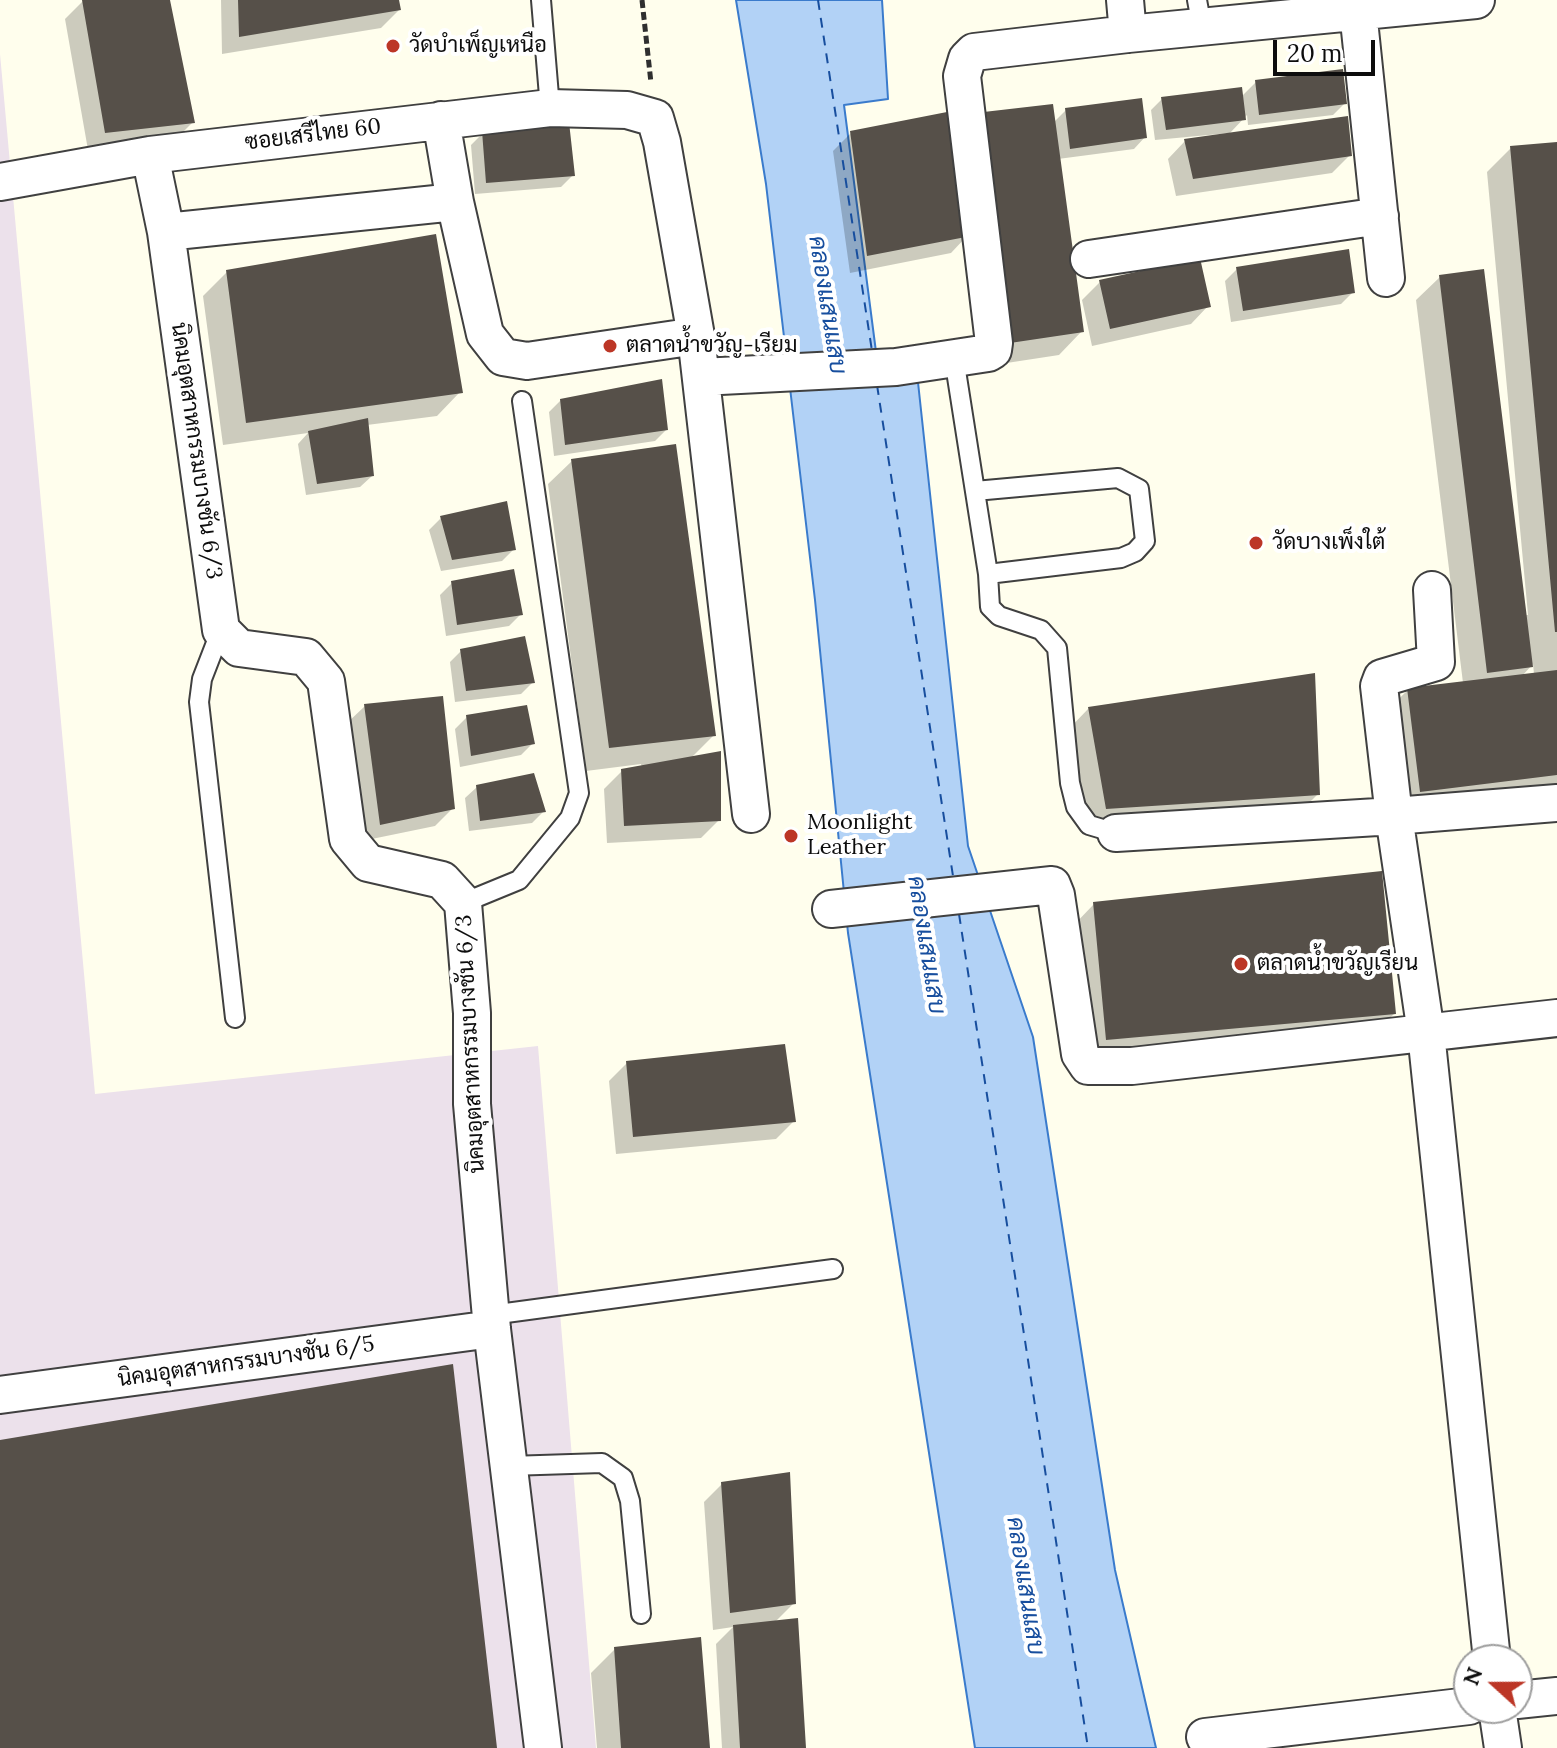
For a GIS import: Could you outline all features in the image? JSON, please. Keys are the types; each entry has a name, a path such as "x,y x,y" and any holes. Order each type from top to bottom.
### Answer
{"street":[{"path":"701,377 896,367 993,350 962,76 967,59 974,52 1126,17 1358,11 1476,0"},
{"path":"1358,11 1386,278"},
{"name":"ซอยเสรีไทย 60","path":"0,182 150,155 550,108 641,114"},
{"path":"641,114 662,142 696,336 751,814"},
{"path":"441,120 455,202 485,334 503,357 527,361 696,336"},
{"name":"นิคมอุตสาหกรรมบางชัน 6/3","path":"150,155 166,232 221,630 239,648 306,657 326,681 348,839 368,863 442,880 463,903 472,1013 472,1104 492,1322 543,1748"},
{"path":"166,232 455,202"},
{"path":"1089,259 1380,216"},
{"path":"1432,590 1436,662 1380,681 1394,816 1426,1033 1490,1644"},
{"path":"1116,833 1557,803"},
{"path":"834,908 1052,885 1080,1054 1088,1066 1132,1066 1557,1018"},
{"name":"นิคมอุตสาหกรรมบางชัน 6/5","path":"0,1395 492,1322"},
{"path":"1533,1698 1557,1696"},
{"path":"1205,1737 1453,1708"},
{"path":"1499,1724 1503,1748"}],"lane":[{"path":"541,0 550,108"},
{"path":"954,358 988,574 990,607 999,616 1041,630 1057,648 1070,783 1076,807 1089,825 1116,833"},
{"path":"463,903 519,880 570,818 579,793 522,401"},
{"path":"975,491 1118,478 1139,489 1145,541 1135,552 1121,558 988,574"},
{"path":"221,630 202,679 199,702 235,1018"},
{"path":"492,1322 833,1269"},
{"path":"509,1466 602,1463 623,1478 630,1501 641,1614"}],"path":[{"path":"641,114 642,0"}],"shaded area":[{"path":"0,54 95,1094 538,1046 596,1748 0,1748"}],"water":[{"name":"คลองแสนแสบ","path":"736,0 882,0 888,99 844,105 879,375 917,373 968,846 1033,1037 1115,1570 1156,1748 975,1748 848,933 815,600 766,184"}],"building":[{"path":"82,0 170,0 195,123 105,133"},
{"path":"238,0 399,0 401,10 239,37"},
{"path":"1343,69 1347,104 1259,115 1255,80"},
{"path":"1242,87 1246,120 1166,130 1161,97"},
{"path":"1142,98 1147,138 1070,149 1065,108"},
{"path":"1053,104 1084,332 1010,343 975,113"},
{"path":"947,112 971,236 867,256 850,131"},
{"path":"1348,116 1352,156 1193,179 1184,139"},
{"path":"569,122 575,176 486,183 482,131"},
{"path":"1557,142 1557,632 1555,632 1510,146"},
{"path":"436,234 463,393 246,423 226,270"},
{"path":"1349,249 1355,293 1243,311 1236,267"},
{"path":"1200,258 1211,307 1110,329 1099,280"},
{"path":"1484,269 1533,667 1487,673 1439,275"},
{"path":"662,379 668,430 565,445 560,399"},
{"path":"368,418 374,476 317,484 308,431"},
{"path":"676,444 716,736 609,748 571,459"},
{"path":"507,501 516,550 452,560 440,516"},
{"path":"514,569 523,615 457,625 451,581"},
{"path":"525,636 535,683 466,691 460,649"},
{"path":"1557,670 1557,775 1420,792 1407,688"},
{"path":"1315,673 1320,795 1106,809 1088,707"},
{"path":"443,696 455,809 380,825 364,704"},
{"path":"527,705 535,744 471,756 466,715"},
{"path":"721,751 721,821 624,826 621,769"},
{"path":"534,773 546,812 480,821 476,785"},
{"path":"1382,871 1396,1014 1106,1040 1093,902"},
{"path":"785,1044 796,1122 633,1137 626,1061"},
{"path":"453,1364 497,1748 0,1748 0,1440"},
{"path":"790,1472 796,1604 730,1613 721,1482"},
{"path":"798,1618 806,1748 740,1748 733,1625"},
{"path":"701,1637 710,1748 621,1748 614,1647"}],"ferry route":[{"path":"818,0 872,351"},
{"path":"877,385 953,876"},
{"path":"959,914 1088,1748"}],"place":[{"name":"วัดบำเพ็ญเหนือ","path":"393,46"},
{"name":"ตลาดน้ำขวัญ-เรียม","path":"610,346"},
{"name":"วัดบางเพ็งใต้","path":"1256,543"},
{"name":"Moonlight Leather","path":"791,836"},
{"name":"ตลาดน้ำขวัญเรียน","path":"1241,964"}]}
